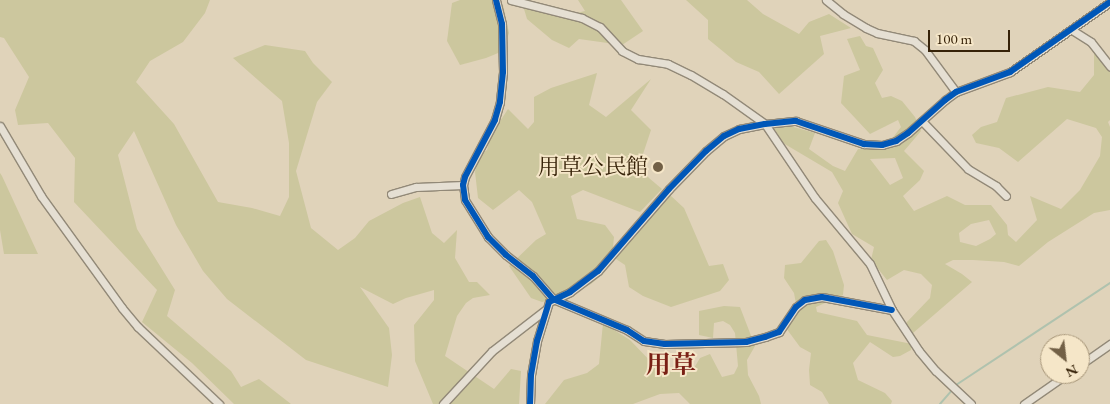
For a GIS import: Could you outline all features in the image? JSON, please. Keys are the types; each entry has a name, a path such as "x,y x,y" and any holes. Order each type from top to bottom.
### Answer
{"street":[{"path":"496,0 502,24 503,72 500,102 495,120 465,177 463,185 465,200 481,228 506,255 533,276 553,299 627,330 644,341 665,344 746,342 765,337 779,332 796,307 806,300 822,297 892,310"},
{"path":"511,0 582,18 600,27 622,51 638,59 668,64 691,74 765,124 815,198 870,264 892,310 936,371 971,404"},
{"path":"826,0 843,14 872,30 914,42 925,50 956,92"},
{"path":"443,404 486,357 545,310 553,299 570,292 598,271 706,151 724,136 739,129 796,121 864,144 882,145 896,141 956,92 1010,72 1110,2"},
{"path":"1072,30 1091,42 1110,66"},
{"path":"922,121 968,169 996,186 1006,196"},
{"path":"0,126 42,196 122,308 138,327 220,404"},
{"path":"391,194 416,186 463,185"},
{"path":"530,404 531,375 545,310"},
{"path":"1090,358 1110,344"},
{"path":"1024,404 1053,384"}],"shaded area":[{"path":"0,0 210,0 205,13 183,42 150,61 136,82 174,124 218,202 252,208 280,216 289,197 289,143 282,101 233,58 265,45 305,51 313,63 332,82 317,102 296,171 311,228 338,250 355,238 369,221 403,203 420,197 432,233 444,243 457,230 455,258 469,282 477,282 490,295 473,298 466,303 457,316 445,356 494,389 511,369 521,371 519,404 433,404 415,361 414,325 434,300 434,290 393,304 360,287 389,328 392,355 388,387 306,360 227,299 203,271 176,225 134,131 118,155 137,229 175,290 167,316 231,371 241,387 259,379 291,404 234,404 192,363 142,322 157,290 74,202 75,158 48,123 18,125 15,110 29,77 4,38 0,37"},
{"path":"460,0 493,0 503,5 509,33 503,51 460,65 447,41 452,3"},
{"path":"578,0 621,0 643,31 622,45 579,39 569,48 552,40 527,19 524,9 533,8 561,17 585,11"},
{"path":"686,0 747,0 763,14 799,34 809,22 829,14 851,28 820,36 824,54 779,94 759,72 736,62 708,39 708,20"},
{"path":"860,36 866,46 873,48 883,70 875,83 882,98 891,96 902,101 915,117 921,131 904,151 924,171 920,180 903,196 914,211 947,196 965,205 991,205 1007,225 1008,235 1016,242 1037,220 1030,196 1061,209 1080,190 1100,156 1102,137 1096,128 1067,119 1018,162 999,148 976,143 972,135 981,127 997,122 1006,98 1048,87 1080,92 1094,75 1094,52 1097,43 1110,60 1110,120 1108,122 1110,127 1110,210 1094,213 1048,242 1019,266 1004,262 973,260 953,260 945,264 972,282 913,333 906,323 930,298 932,285 921,274 904,270 887,280 871,260 874,247 852,234 838,203 843,191 832,172 783,143 774,128 783,124 815,133 809,149 833,166 845,171 858,149 884,149 901,127 898,120 870,134 841,103 844,76 860,70 847,39","holes":["895,158 903,178 890,185 870,159","989,220 996,234 990,239 976,246 960,242 959,233 971,224"]},
{"path":"597,73 589,105 606,117 651,79 631,110 651,130 639,166 662,189 640,212 583,190 571,196 577,219 605,225 614,237 613,247 603,274 591,284 569,295 542,302 531,298 509,266 536,240 546,234 532,202 519,190 493,210 478,198 475,172 479,156 487,150 491,135 508,109 528,129 534,122 534,97 551,88"},
{"path":"0,173 38,254 4,254 0,230"},
{"path":"670,195 684,208 709,266 723,264 729,280 720,291 671,307 643,296 629,287 625,265 613,257"},
{"path":"826,240 833,251 844,285 843,295 816,307 817,312 857,321 867,335 912,344 911,350 900,356 893,357 870,342 853,363 858,380 885,393 892,401 891,404 829,404 822,392 810,385 811,353 800,347 786,328 797,309 794,293 784,278 785,265 801,263 819,241"},
{"path":"724,306 740,307 755,346 747,360 748,375 761,404 690,404 679,393 660,394 633,404 545,404 564,380 587,373 599,364 603,323 630,340 653,364 683,372 694,368 700,358 710,354 722,377 734,374 738,366 735,333 730,325 723,321 714,323 713,338 699,335 699,311"}],"waterway":[{"path":"956,385 1110,283"},
{"path":"940,404 953,389"}],"cycle path":[{"path":"496,0 502,24 503,72 500,102 495,120 465,177 463,185 465,200 488,237 506,255 533,276 553,299 627,330 644,341 665,344 746,342 765,337 779,332 796,307 805,300 822,297 892,310"},
{"path":"530,404 531,375 537,341 549,302 570,292 598,271 669,189 706,151 724,136 739,129 796,121 864,144 882,145 896,141 956,92 1010,72 1110,2"}],"place":[{"name":"用草公民館","path":"658,167"}],"district":[{"name":"用草","path":"671,364"}]}
